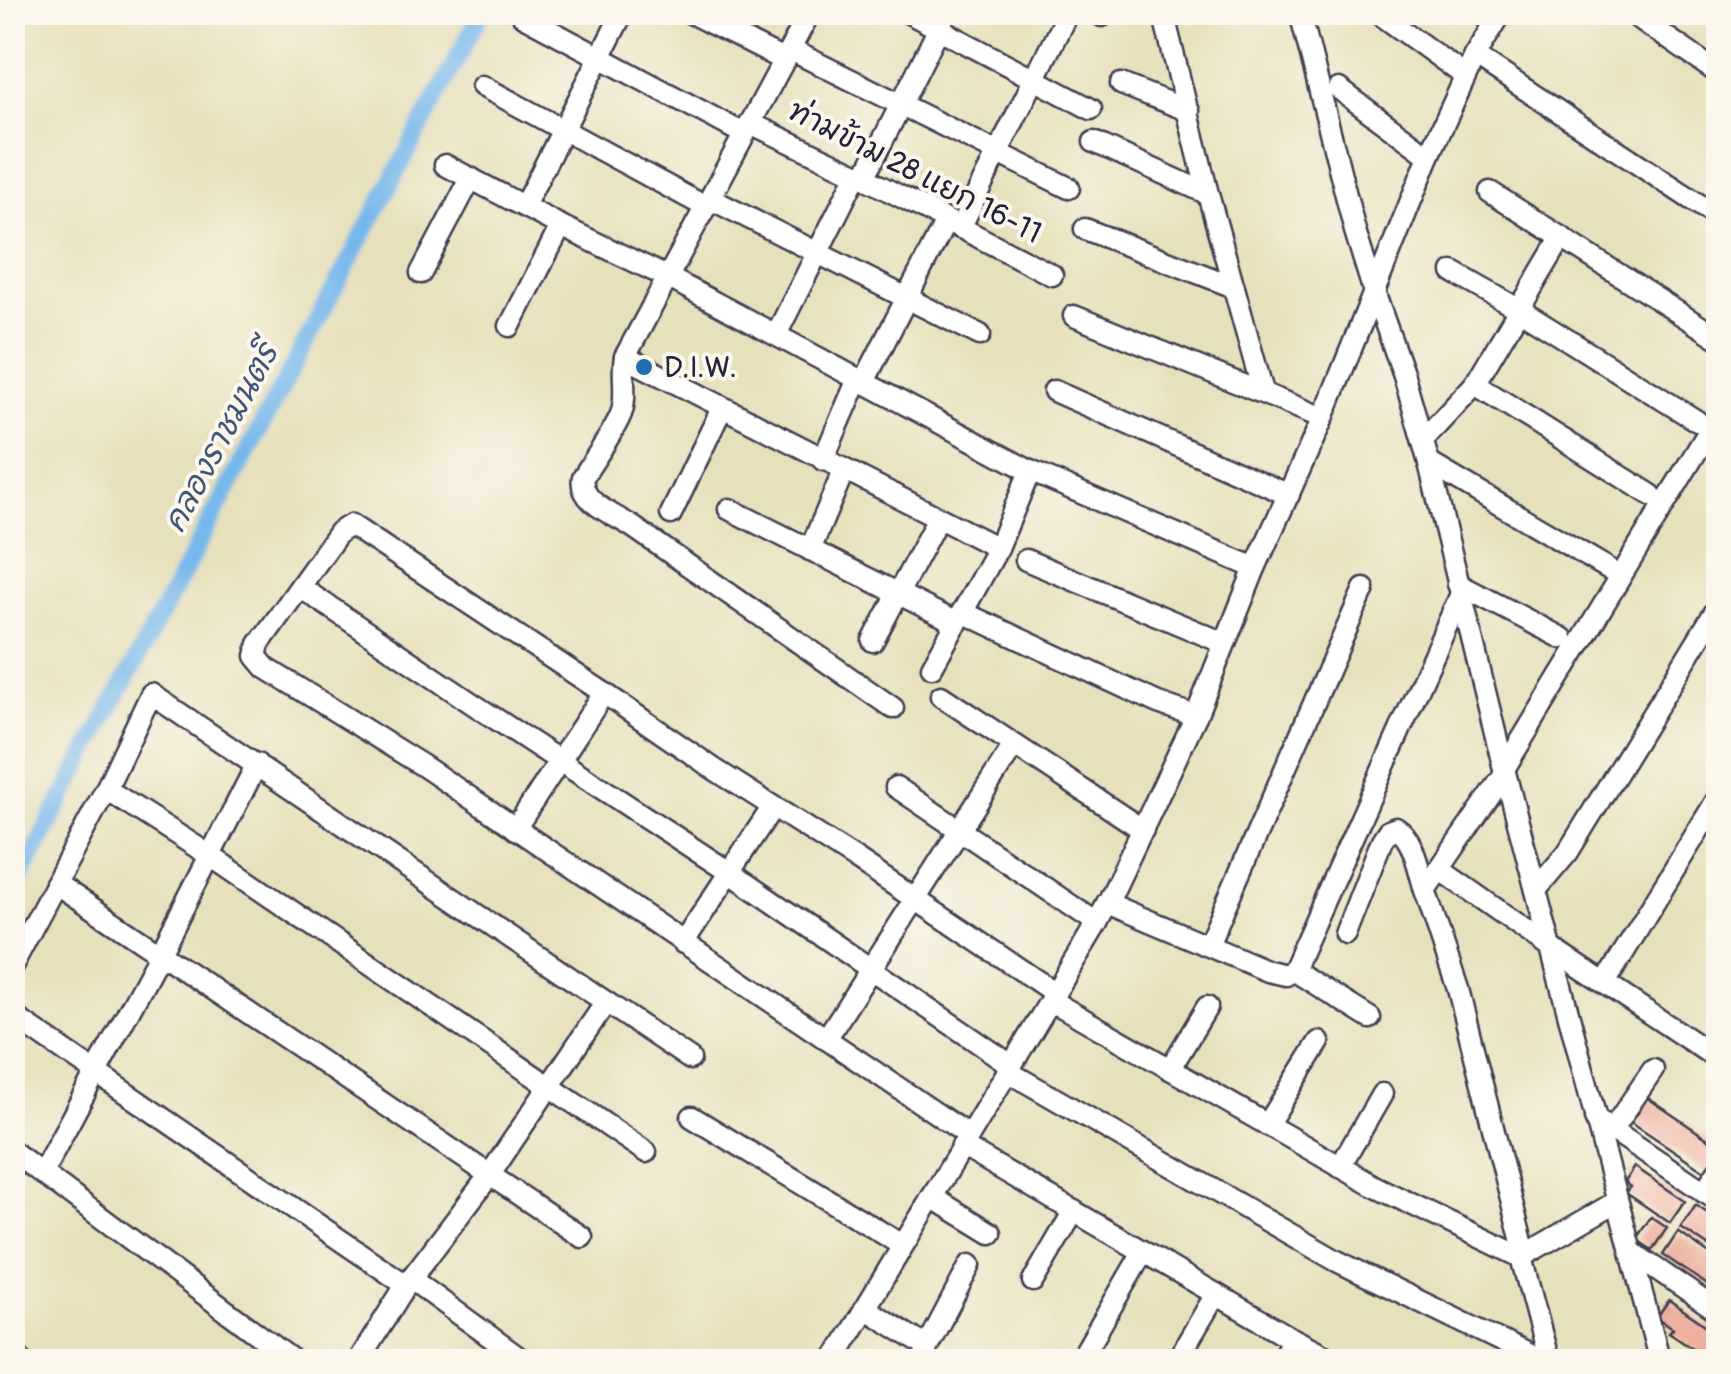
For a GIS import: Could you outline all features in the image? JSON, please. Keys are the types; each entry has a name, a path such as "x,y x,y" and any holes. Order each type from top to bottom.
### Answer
{"street":[{"path":"524,206 623,12"},
{"path":"688,12 902,104 1069,188"},
{"path":"810,12 625,357 622,413 581,485 585,494 893,708"},
{"path":"907,12 943,21 1034,79 1091,109"},
{"path":"823,460 906,297 998,152 1068,12"},
{"path":"1162,12 1263,392"},
{"path":"1300,12 1356,231 1423,440 1536,890 1603,1124 1616,1202 1660,1362"},
{"path":"1377,12 1465,76"},
{"path":"832,1362 1107,903 1196,716 1429,156 1475,56 1502,12"},
{"path":"1630,12 1718,73"},
{"name":"ท่ามข้าม 28 แยก 16-11","path":"524,16 747,128 861,176 1052,274"},
{"path":"776,335 943,21"},
{"path":"1475,56 1718,217"},
{"path":"1121,84 1188,111"},
{"path":"482,86 708,203 817,252 980,335"},
{"path":"1340,89 1429,156"},
{"path":"1094,142 1208,194"},
{"path":"445,165 669,278 1030,471 1255,568"},
{"path":"421,273 471,178"},
{"path":"1490,192 1718,338"},
{"path":"510,326 561,226"},
{"path":"1085,230 1234,287"},
{"path":"1423,440 1475,384 1562,237"},
{"path":"1453,272 1697,421"},
{"path":"1074,316 1322,418"},
{"path":"625,357 998,548"},
{"path":"1475,384 1651,495"},
{"path":"1054,391 1289,495"},
{"path":"671,514 722,408"},
{"path":"1425,890 1505,771 1718,416"},
{"path":"1429,463 1609,569"},
{"path":"810,550 844,470"},
{"path":"932,667 998,548 1030,471"},
{"path":"729,509 898,594 1196,716"},
{"path":"874,641 938,518"},
{"path":"1338,1362 1074,1212 424,766 259,662 256,656 260,644 339,532 351,524 772,808 916,899 1052,996 1170,1069 1376,1188 1523,1255"},
{"path":"1026,560 1224,642"},
{"path":"300,587 730,872 1009,1068 1336,1261 1547,1362"},
{"path":"1208,946 1364,589"},
{"path":"1459,590 1562,638"},
{"path":"1107,903 1280,975 1293,970 1459,590"},
{"path":"1536,890 1568,852 1718,606"},
{"path":"515,829 604,693"},
{"path":"12,966 106,789 151,694 690,1059"},
{"path":"941,696 1143,830"},
{"path":"826,1040 1014,745"},
{"path":"42,1172 257,764"},
{"path":"896,787 1097,923"},
{"path":"106,789 210,855 646,1152"},
{"path":"1605,983 1718,798"},
{"path":"682,943 772,808"},
{"path":"1345,934 1382,840 1396,828 1410,842 1458,989 1547,1362"},
{"path":"1439,869 1718,1059"},
{"path":"55,883 582,1237"},
{"path":"1293,970 1370,1018"},
{"path":"358,1362 408,1282 489,1176 606,1002"},
{"path":"1170,1069 1206,1007"},
{"path":"12,1015 518,1357"},
{"path":"1267,1125 1319,1042"},
{"path":"1603,1124 1652,1070"},
{"path":"1340,1166 1382,1094"},
{"path":"692,1117 902,1245"},
{"path":"1603,1124 1711,1196 1718,1172"},
{"path":"12,1151 295,1362"},
{"path":"932,1197 991,1232"},
{"path":"1523,1255 1616,1202"},
{"path":"1034,1281 1074,1212"},
{"path":"1079,1362 1143,1252"},
{"path":"1633,1253 1718,1311"},
{"path":"865,1308 926,1354 970,1265"},
{"path":"1176,1362 1216,1294"},
{"path":"1280,1362 1294,1339"}],"building":[{"path":"1642,1094 1718,1146 1718,1160 1709,1174 1625,1118"},
{"path":"1635,1167 1685,1201 1670,1223 1626,1193 1631,1187 1625,1182"},
{"path":"1696,1205 1718,1221 1718,1253 1681,1228"},
{"path":"1651,1217 1667,1228 1652,1250 1636,1239"},
{"path":"1678,1232 1718,1260 1718,1292 1663,1255"},
{"path":"1669,1300 1718,1334 1718,1351 1712,1361 1669,1332 1673,1328 1657,1317"}],"waterway":[{"name":"คลองราชมนตรี","path":"12,893 482,12"}],"place":[{"name":"D.I.W.","path":"644,367"}]}
